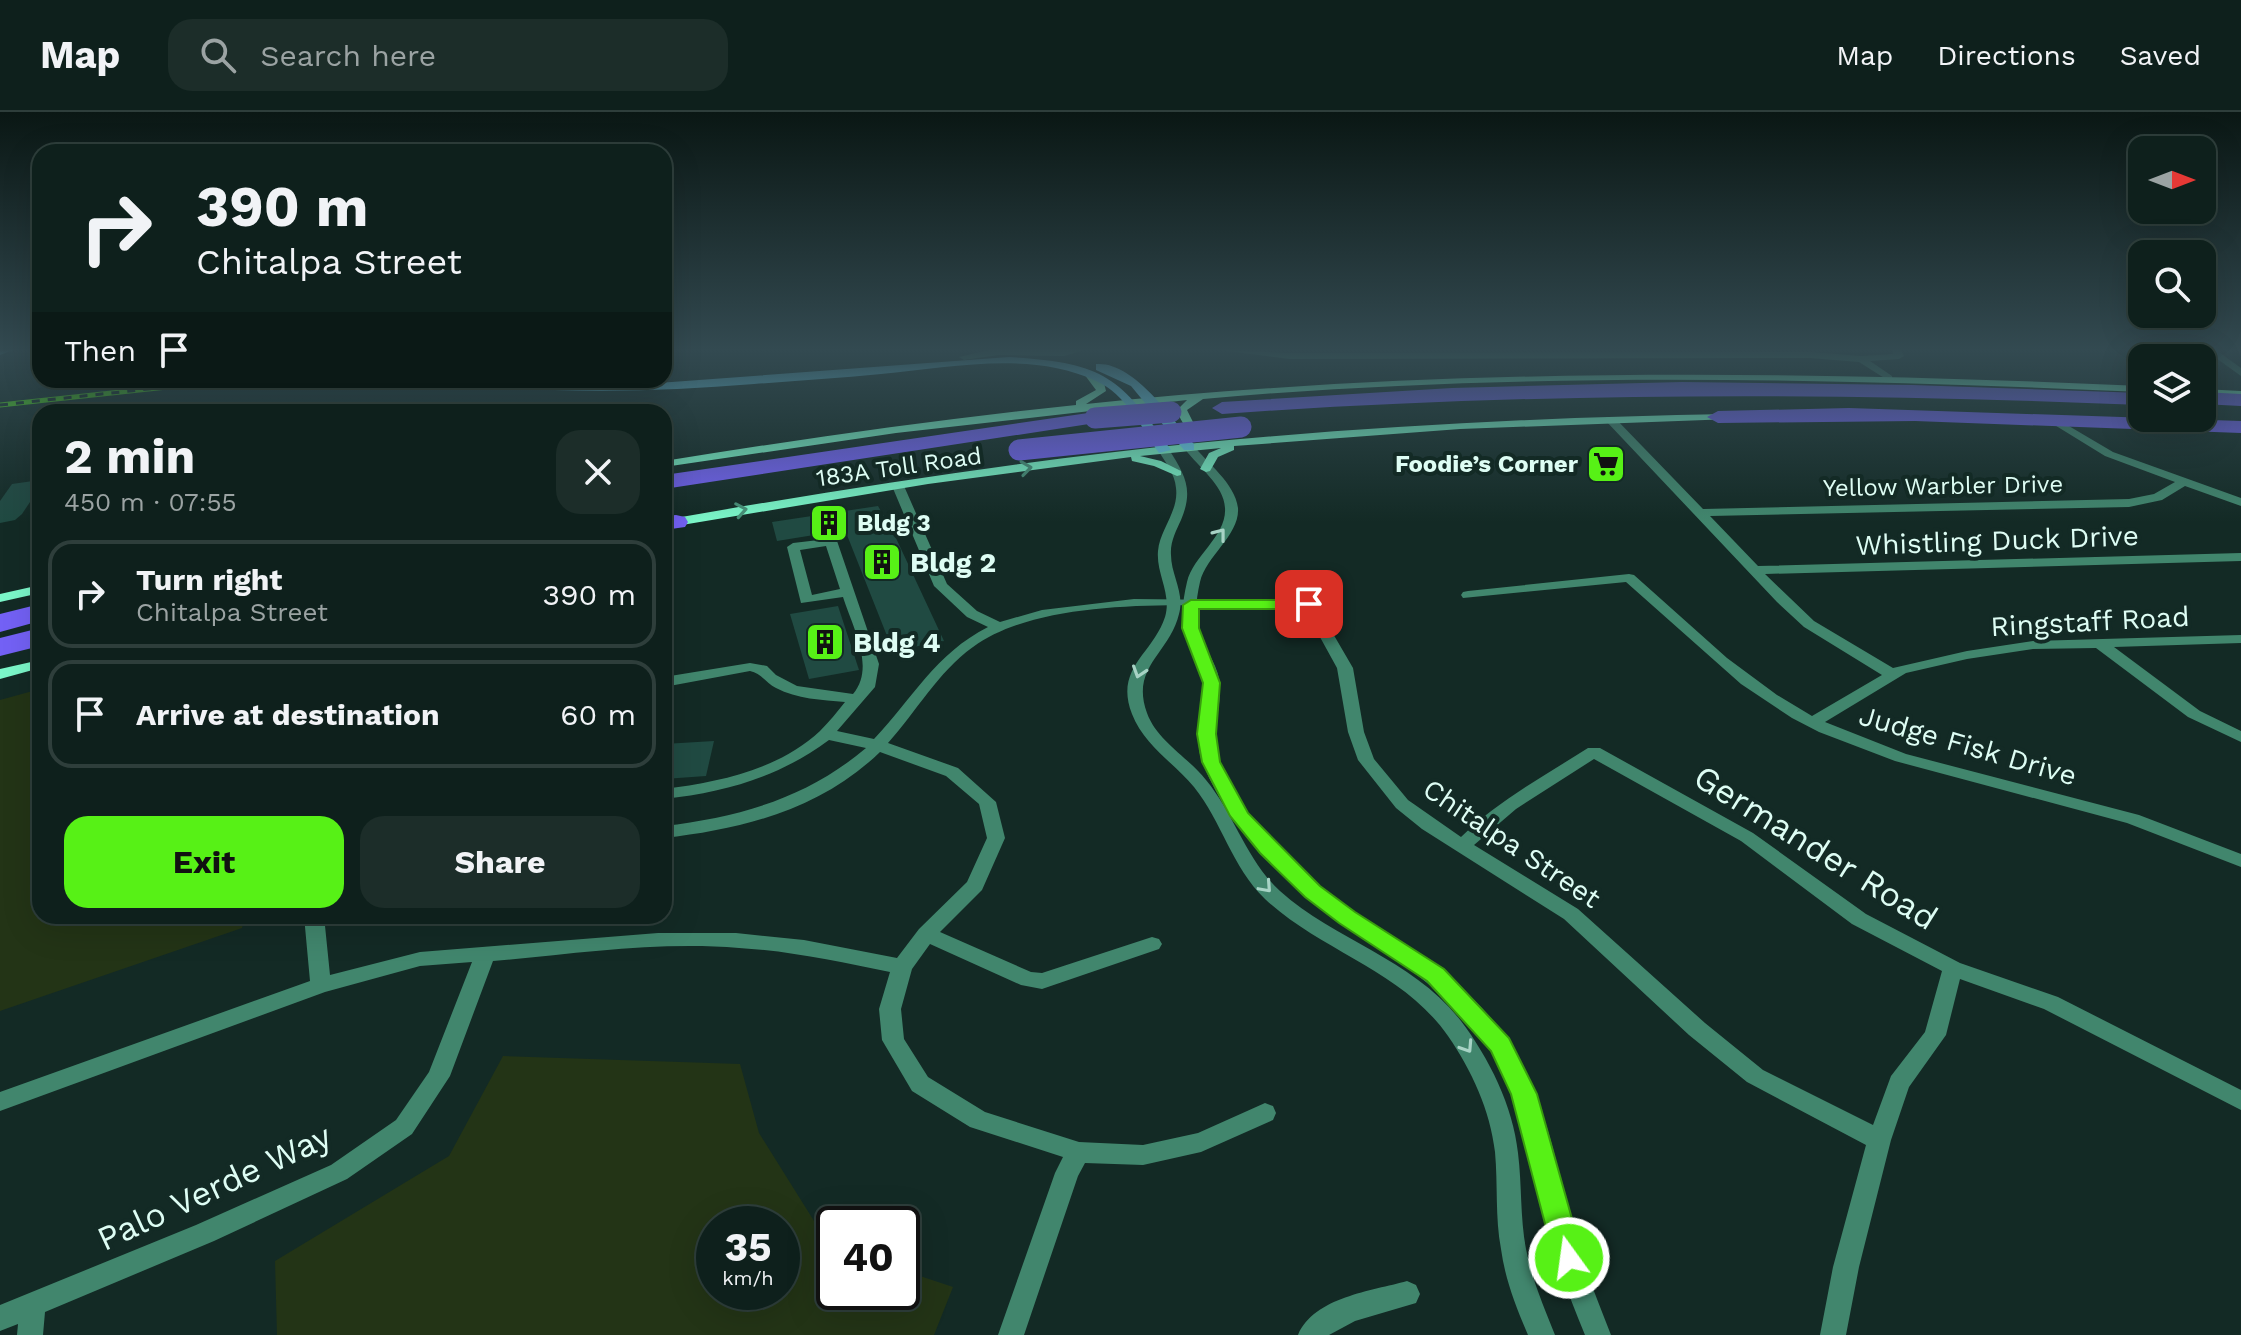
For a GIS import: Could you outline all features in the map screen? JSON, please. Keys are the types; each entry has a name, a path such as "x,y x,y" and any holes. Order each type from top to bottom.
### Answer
{"highway":[{"name":"183A Toll Road","path":"672,517 804,479 1095,418 1177,407"},
{"name":"183A Toll Road","path":"672,481 1007,435 1248,437 1450,411 1596,407"},
{"name":"183A Toll Road","path":"1933,407 2128,414"},
{"path":"1718,417 1807,413 2025,417 2241,429"},
{"path":"2216,419 2241,420"},
{"path":"672,471 1007,435"},
{"path":"0,623 32,614"},
{"path":"0,647 32,639"},
{"path":"0,661 32,653"}],"main road":[{"path":"1060,409 1065,407"},
{"path":"672,463 852,435 1082,407"},
{"path":"1132,407 1164,450"},
{"path":"1154,407 1189,447"},
{"path":"1185,407 1182,410 1185,420 1194,430 1224,438 1610,419 1718,417 1891,417 2241,429"},
{"path":"1060,409 1103,415 1114,420 1125,435 1126,440 1118,448 1083,460"},
{"path":"672,517 1248,437"},
{"path":"1206,469 1213,455 1248,437"},
{"path":"1106,457 1148,461 1177,473"},
{"path":"0,598 32,591"},
{"path":"0,674 32,666"}],"street":[{"path":"1610,419 1809,624 1893,675"},
{"path":"2057,422 2109,454 2241,502"},
{"path":"1189,447 1226,492 1232,517 1200,563 1182,604 1172,615 1160,639 1140,663 1135,684 1138,710 1145,725 1201,785 1238,854 1271,894 1296,914 1407,979 1451,1024 1471,1053 1497,1107 1505,1140 1516,1262 1542,1335"},
{"path":"1164,450 1182,486 1182,500 1169,527 1164,553 1174,589 1212,683 1207,749 1240,816 1267,848 1313,891 1347,917 1436,975 1500,1045 1524,1094 1569,1258 1598,1335"},
{"name":"Yellow Warbler Drive","path":"1699,513 2129,503 2158,497 2183,482"},
{"path":"898,486 941,586 972,614 1000,627"},
{"path":"672,793 705,790 759,776 797,757 826,734 867,687 872,664 848,592 831,541 793,547 806,600 848,592"},
{"name":"Whistling Duck Drive","path":"1754,570 2241,557"},
{"name":"Judge Fisk Drive","path":"1468,595 1629,578 1728,668 1758,691 1814,722 1882,751 2134,819 2241,861"},
{"path":"672,831 762,816 829,785 877,745 946,665 971,641 1000,627 1040,614 1070,609 1182,604"},
{"name":"Chitalpa Street","path":"1182,604 1309,604 1345,668 1356,732 1366,760 1402,804 1571,914 1697,1029 1755,1076 1879,1140"},
{"name":"Ringstaff Road","path":"1814,722 1901,670 1967,655 2033,645 2241,639"},
{"path":"2098,642 2194,714 2241,737"},
{"path":"672,681 750,667 762,669 772,683 856,699"},
{"path":"826,734 877,745 952,772 987,802 996,838 975,885 926,934 902,967 890,1009 893,1040 920,1084 978,1120 1079,1152 1143,1155 1201,1142 1265,1113"},
{"name":"Germander Road","path":"1463,846 1488,820 1532,788 1594,752 1747,837 1859,919 1953,968 2051,1003 2241,1101"},
{"path":"315,924 321,985"},
{"path":"926,934 1028,980 1045,981 1152,944"},
{"path":"0,1102 321,985 420,959 658,940 736,940 804,947 902,967"},
{"name":"Palo Verde Way","path":"0,1318 205,1233 339,1172 404,1127 439,1076 486,953"},
{"path":"1833,1335 1846,1267 1879,1140 1899,1083 1935,1035 1953,968"},
{"path":"1011,1335 1067,1173 1079,1152"},
{"path":"1311,1335 1319,1325 1343,1314 1407,1294"},
{"path":"30,1335 33,1304"}],"green space":[{"path":"32,691 32,924 243,924 242,928 0,1011 0,700"},
{"path":"503,1056 740,1064 759,1133 816,1224 816,1310 920,1310 920,1276 953,1287 934,1335 277,1335 275,1261 449,1156"}],"building":[{"path":"32,481 32,499 15,520 0,523 0,501 12,484"},
{"path":"878,506 944,641 893,651 845,530 777,541 772,522"},
{"name":"Bldg 4","path":"838,606 859,670 809,679 790,614"},
{"path":"714,741 706,776 672,778 672,744"}],"place":[{"name":"Foodie’s Corner","path":"1606,464"},
{"name":"Bldg 3","path":"829,523"},
{"name":"Bldg 2","path":"882,562"},
{"name":"Bldg 4","path":"825,642"}],"route":[{"path":"1309,604 1191,605 1191,628 1212,683 1206,734 1211,762 1240,816 1267,848 1313,891 1347,917 1436,975 1500,1045 1524,1094 1569,1258"}]}
